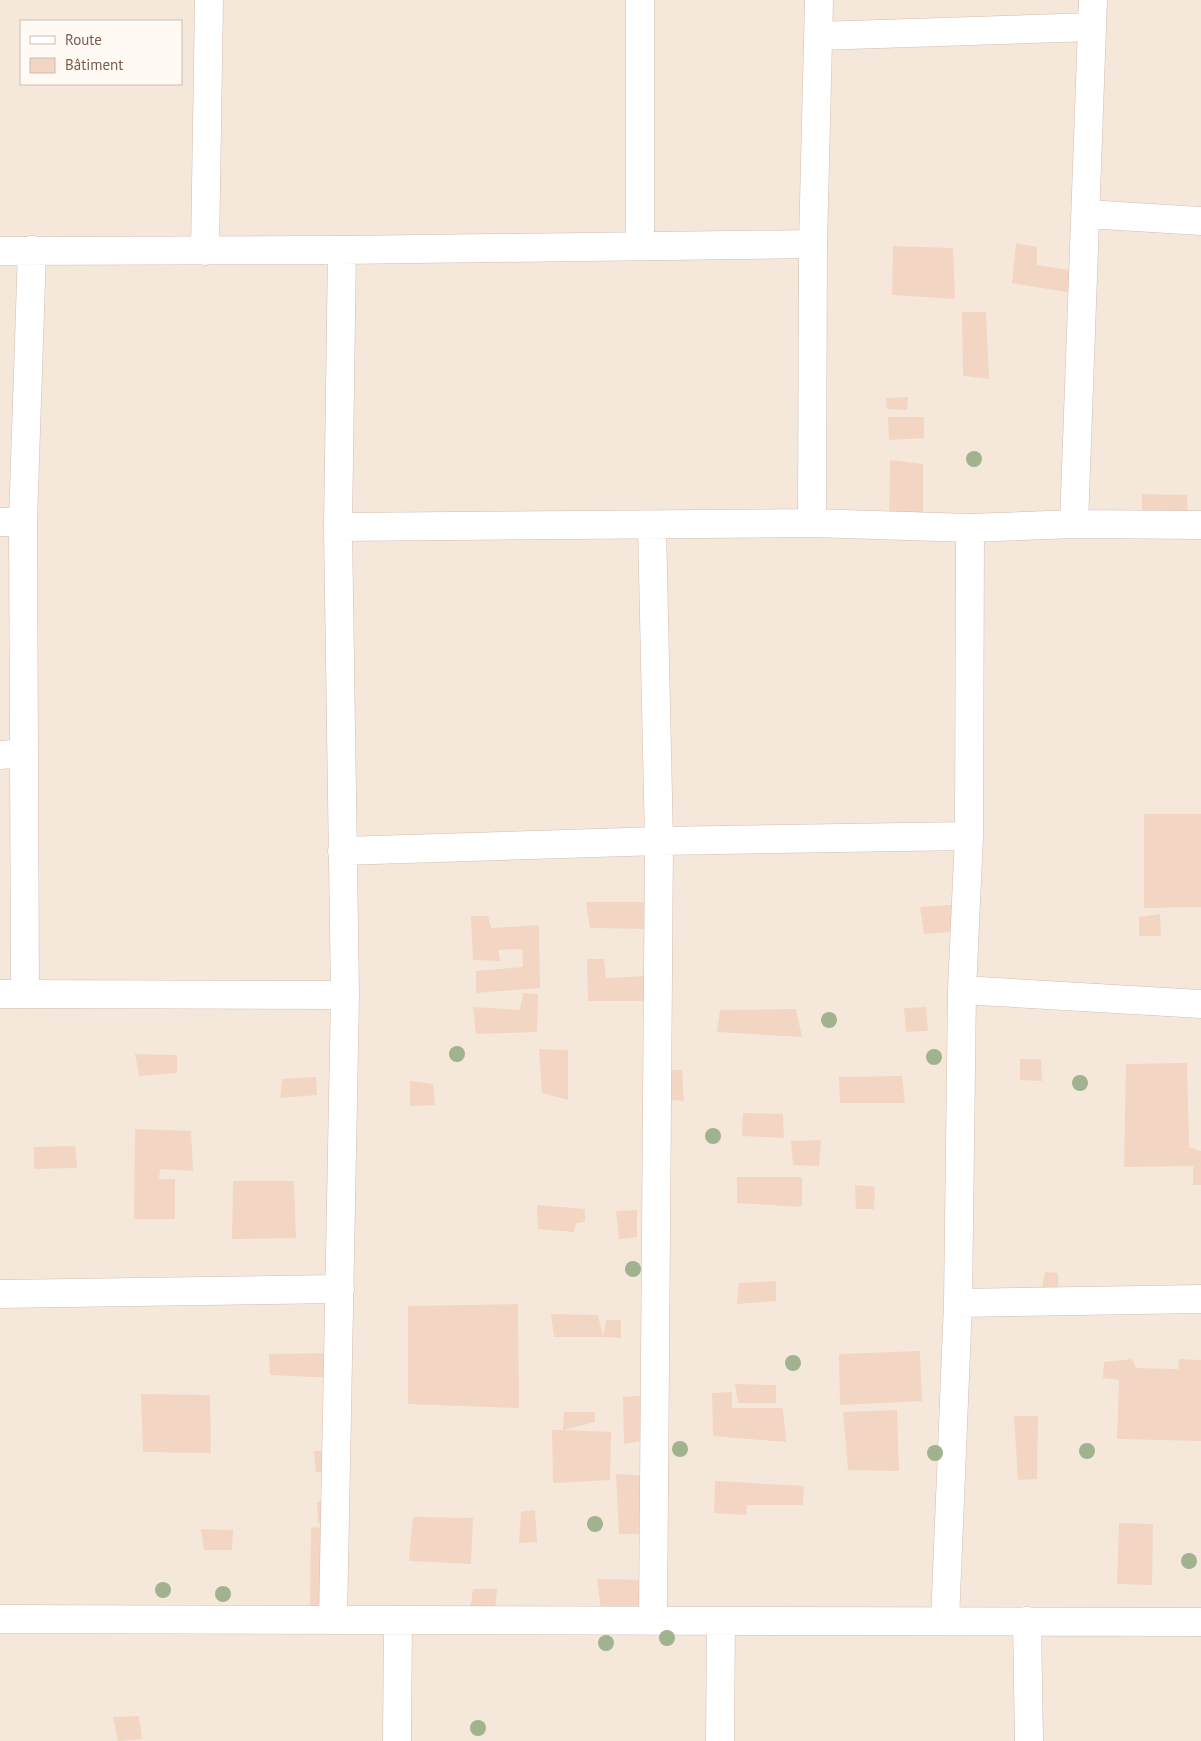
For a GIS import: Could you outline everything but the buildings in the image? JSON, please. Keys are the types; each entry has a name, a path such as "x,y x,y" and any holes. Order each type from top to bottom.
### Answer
{"street":[{"path":"206,251 209,0"},
{"path":"640,0 640,246"},
{"path":"812,523 813,244 819,0"},
{"path":"1074,524 1093,0"},
{"path":"818,36 1092,27"},
{"path":"1086,214 1201,221"},
{"path":"0,251 342,250 813,244"},
{"path":"32,250 11,522 12,994 345,995"},
{"path":"333,1620 345,995 338,527 342,250"},
{"path":"338,527 652,526 812,523 970,528 1074,524 1201,525"},
{"path":"652,526 659,841 653,1621"},
{"path":"945,1621 958,1302 962,990 969,836 970,528"},
{"path":"342,851 659,841 969,836"},
{"path":"962,990 1201,1004"},
{"path":"0,1294 340,1290"},
{"path":"958,1302 1201,1299"},
{"path":"0,1619 1201,1622"},
{"path":"397,1741 398,1620"},
{"path":"720,1741 721,1620"},
{"path":"1026,1621 1029,1741"}],"shaded area":[{"path":"0,0 1201,0 1201,1741 0,1741"}]}
